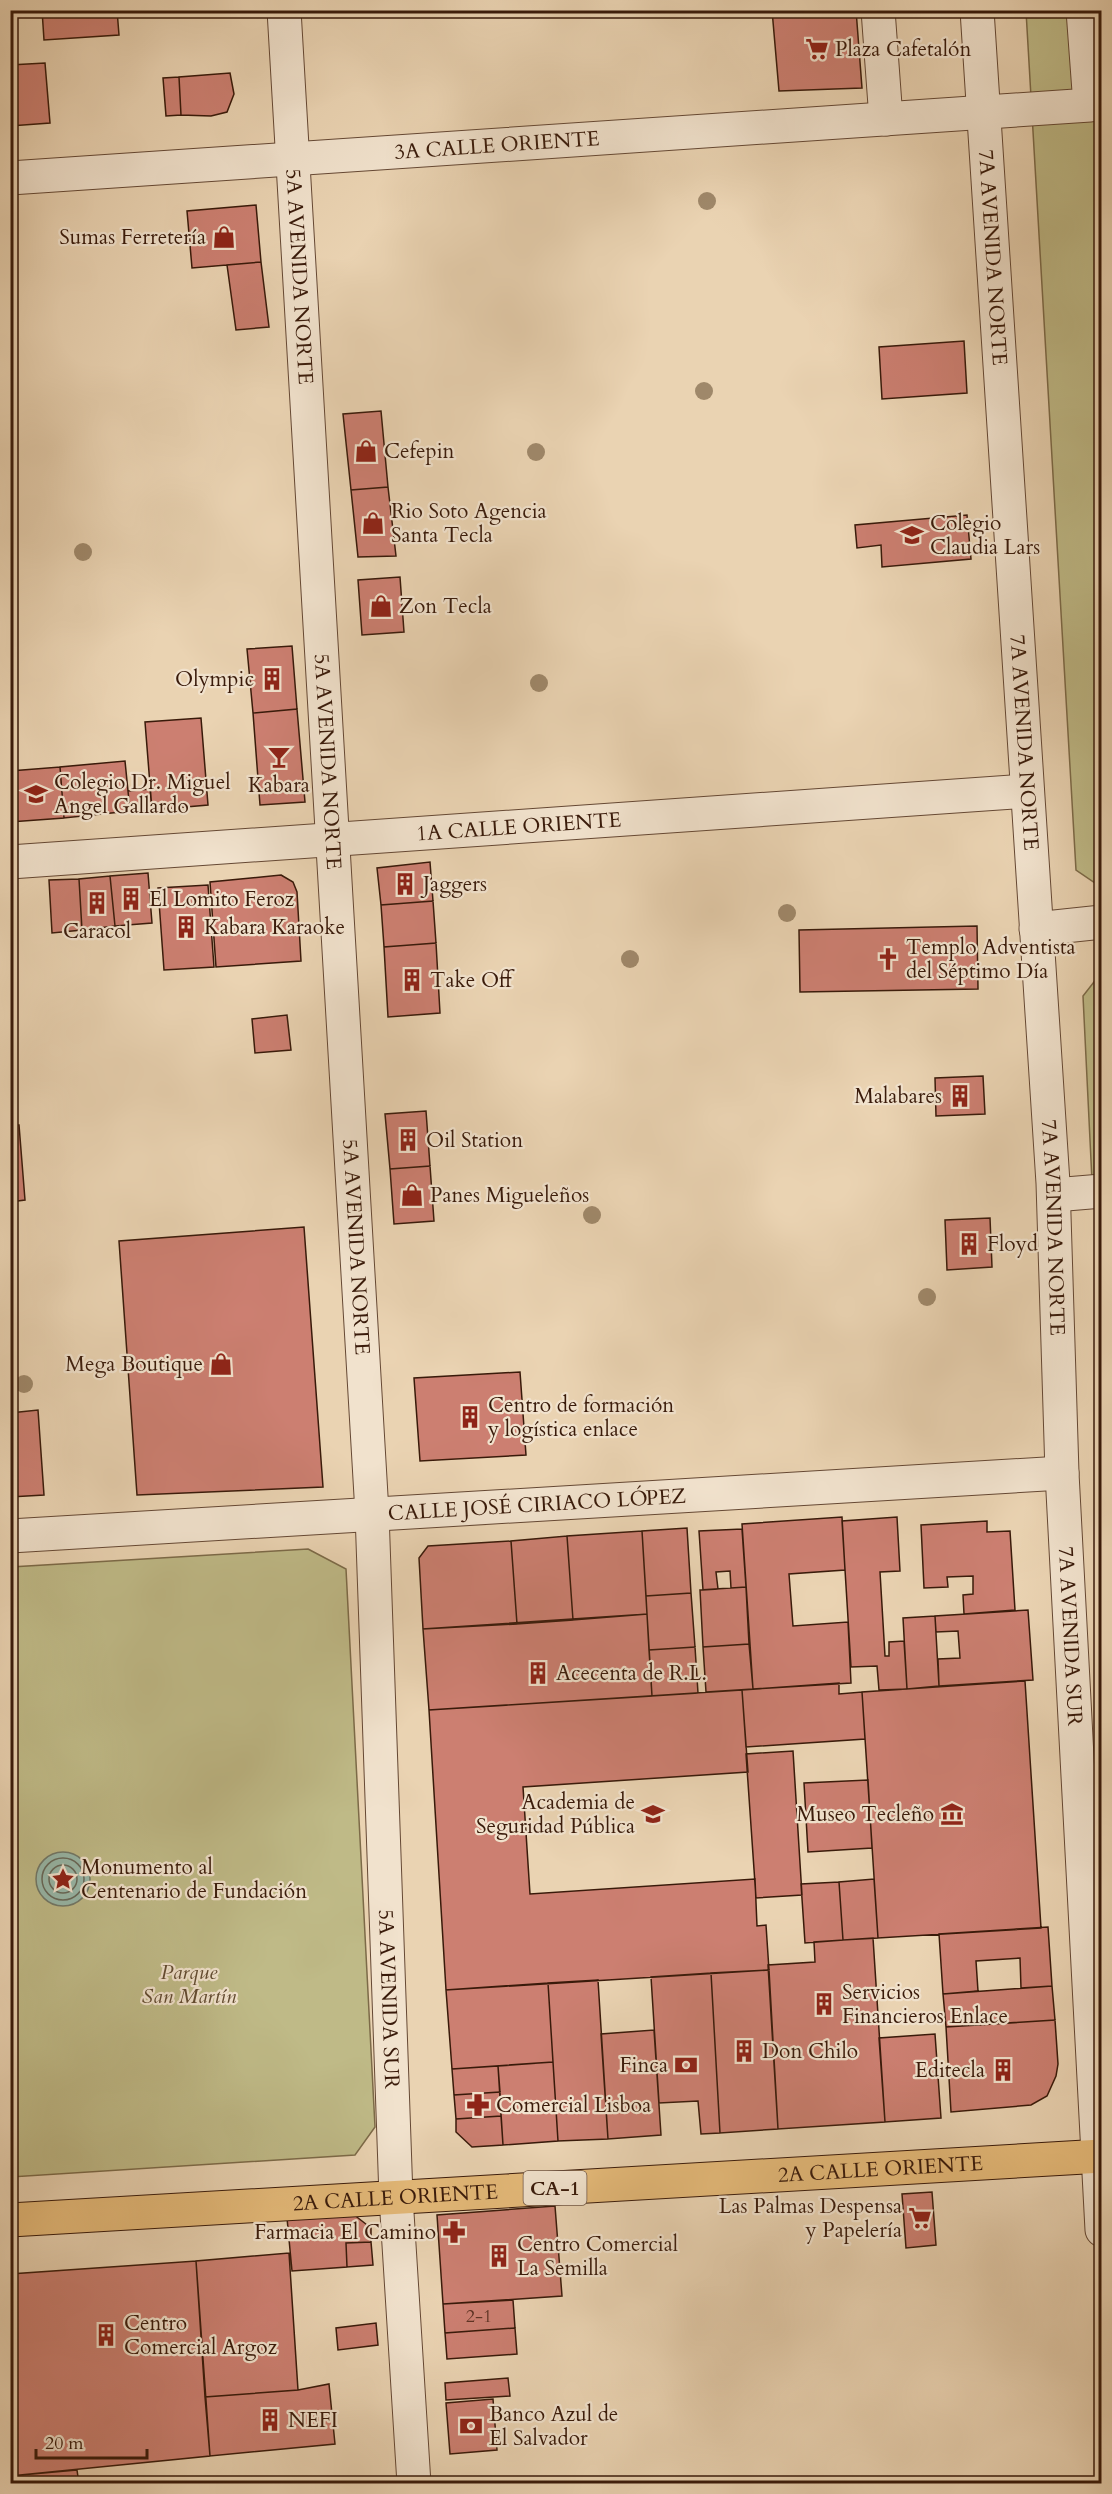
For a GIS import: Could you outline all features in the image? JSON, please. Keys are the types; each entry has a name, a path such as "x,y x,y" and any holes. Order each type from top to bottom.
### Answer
{"main road":[{"name":"2A CALLE ORIENTE","path":"10,2220 1100,2156"}],"street":[{"name":"5A AVENIDA NORTE","path":"284,10 372,1513"},
{"path":"878,10 886,119"},
{"name":"7A AVENIDA NORTE","path":"977,10 1054,1195 1062,1473"},
{"name":"3A CALLE ORIENTE","path":"10,178 1090,105 1083,10"},
{"name":"1A CALLE ORIENTE","path":"10,862 1027,791"},
{"path":"1036,929 1101,922"},
{"path":"1054,1195 1101,1191"},
{"name":"CALLE JOSÉ CIRIACO LÓPEZ","path":"10,1536 1062,1473"},
{"name":"7A AVENIDA SUR","path":"1062,1473 1100,2156 1101,2230"},
{"name":"5A AVENIDA SUR","path":"372,1513 396,2197 414,2484"}],"green space":[{"path":"1026,11 1101,11 1101,887 1076,870"},
{"path":"1101,973 1101,1180 1092,1181 1083,996"},
{"name":"Parque San Martín","path":"308,1549 346,1569 375,2127 355,2155 11,2177 11,1567"}],"water":[{"path":"58,1852 68,1852 78,1856 86,1864 90,1879 86,1894 78,1902 68,1906 58,1906 48,1902 40,1894 36,1884 36,1874 40,1864 48,1856"}],"building":[{"path":"42,10 117,10 119,35 44,40"},
{"name":"Plaza Cafetalón","path":"772,10 856,10 862,88 779,91"},
{"path":"45,63 50,123 10,126 10,65"},
{"path":"230,73 234,94 227,112 211,116 181,115 179,77"},
{"path":"179,77 181,115 166,116 163,78"},
{"name":"Sumas Ferretería","path":"256,205 261,262 192,268 187,211"},
{"path":"261,262 269,327 236,330 227,265"},
{"path":"964,341 967,393 882,399 879,347"},
{"name":"Cefepin","path":"381,411 388,487 351,490 343,414"},
{"name":"Rio Soto Agencia Santa Tecla","path":"388,487 396,556 358,557 351,490"},
{"name":"Colegio Claudia Lars","path":"967,515 971,559 882,567 881,545 857,548 855,525"},
{"name":"Zon Tecla","path":"400,577 404,632 362,635 358,580"},
{"name":"Olympic","path":"292,646 297,709 253,713 247,649"},
{"name":"Kabara","path":"297,709 305,802 260,805 253,713"},
{"path":"201,718 208,805 152,810 145,722"},
{"path":"125,761 130,811 64,818 60,767"},
{"name":"Colegio Dr. Miguel Angel Gallardo","path":"60,767 64,818 10,822 10,771"},
{"path":"150,789 152,810 130,811 128,791"},
{"name":"Jaggers","path":"430,862 433,901 381,905 377,868"},
{"name":"El Lomito Feroz","path":"148,873 152,923 115,926 110,876"},
{"path":"281,875 293,882 297,892 301,961 216,967 210,882"},
{"name":"Caracol","path":"110,876 115,926 82,930 79,879"},
{"path":"79,879 82,930 52,933 49,880"},
{"name":"Kabara Karaoke","path":"208,885 214,967 164,970 158,888"},
{"path":"433,901 436,943 384,947 381,905"},
{"name":"Templo Adventista del Séptimo Día","path":"977,926 978,989 800,992 799,930"},
{"name":"Take Off","path":"436,943 440,1013 388,1017 384,947"},
{"path":"287,1015 291,1050 255,1053 252,1019"},
{"name":"Malabares","path":"983,1076 985,1114 936,1116 935,1078"},
{"name":"Oil Station","path":"426,1111 430,1166 390,1169 385,1114"},
{"path":"10,1125 19,1125 25,1200 10,1202"},
{"name":"Panes Migueleños","path":"430,1166 434,1221 394,1224 390,1169"},
{"name":"Floyd","path":"990,1218 992,1267 947,1270 945,1220"},
{"name":"Mega Boutique","path":"304,1227 323,1487 137,1495 119,1241"},
{"name":"Centro de formación y logística enlace","path":"520,1372 526,1455 420,1461 414,1378"},
{"path":"38,1410 44,1495 10,1497 10,1413"},
{"path":"842,1517 845,1570 789,1574 793,1626 848,1622 851,1683 753,1689 742,1524"},
{"path":"897,1517 900,1571 880,1572 885,1656 889,1656 889,1642 904,1641 907,1689 879,1690 877,1666 851,1667 842,1521"},
{"path":"987,1521 987,1532 1010,1531 1015,1610 964,1614 963,1595 973,1594 973,1576 947,1577 948,1587 924,1588 921,1525"},
{"path":"687,1528 691,1593 646,1596 642,1531"},
{"path":"742,1529 746,1587 731,1588 730,1571 716,1572 718,1589 703,1590 699,1531"},
{"path":"642,1531 647,1614 573,1620 567,1536"},
{"path":"567,1536 573,1620 517,1624 511,1541"},
{"path":"511,1541 517,1624 423,1629 419,1558 428,1546"},
{"path":"746,1587 749,1644 703,1647 700,1590"},
{"path":"691,1593 695,1647 649,1650 646,1596"},
{"path":"1028,1610 1033,1680 939,1686 938,1659 960,1658 958,1631 936,1632 935,1616"},
{"name":"Acecenta de R.L.","path":"647,1614 652,1696 429,1710 423,1629"},
{"path":"935,1616 939,1686 907,1689 903,1618"},
{"path":"749,1644 753,1689 706,1692 703,1647"},
{"path":"695,1647 698,1693 652,1696 649,1650"},
{"name":"Museo Tecleño","path":"1025,1681 1041,1928 878,1938 862,1692"},
{"path":"839,1683 839,1694 862,1692 865,1739 746,1747 742,1690"},
{"path":"742,1690 748,1772 523,1787 530,1894 755,1879 757,1926 766,1925 769,1970 446,1990 429,1710"},
{"path":"793,1751 802,1895 756,1898 746,1754"},
{"path":"868,1780 872,1848 808,1852 804,1783"},
{"path":"874,1879 878,1938 843,1940 839,1882"},
{"path":"839,1882 843,1940 805,1943 801,1884"},
{"path":"1048,1927 1052,1986 1021,1988 1020,1958 976,1961 978,1991 943,1994 939,1934"},
{"name":"Servicios Financieros Enlace","path":"873,1938 885,2122 778,2129 768,1965 815,1962 814,1942"},
{"name":"Don Chilo","path":"769,1970 778,2129 720,2133 711,1973"},
{"name":"Finca","path":"711,1973 720,2133 701,2134 698,2101 659,2103 651,1977"},
{"path":"598,1980 608,2139 558,2141 548,1983"},
{"path":"548,1983 553,2062 452,2069 446,1990"},
{"path":"1052,1986 1055,2020 946,2027 943,1994"},
{"name":"Editecla","path":"1055,2020 1058,2064 1056,2076 1047,2096 1031,2105 951,2112 946,2027"},
{"path":"654,2030 661,2135 608,2139 601,2034"},
{"path":"935,2034 941,2118 885,2122 879,2038"},
{"path":"553,2062 558,2141 503,2145 498,2066"},
{"path":"498,2066 500,2092 454,2095 452,2069"},
{"name":"Comercial Lisboa","path":"500,2092 501,2116 456,2119 454,2095"},
{"path":"501,2116 503,2145 472,2147 456,2132 456,2119"},
{"path":"932,2192 936,2245 906,2248 902,2194"},
{"name":"Centro Comercial La Semilla","path":"555,2206 562,2296 443,2304 437,2215"},
{"path":"353,2214 371,2228 371,2242 346,2243 347,2267 292,2271 287,2218"},
{"path":"371,2242 373,2265 347,2267 346,2243"},
{"path":"289,2253 298,2390 205,2397 196,2261"},
{"name":"Centro Comercial Argoz","path":"196,2261 210,2456 10,2476 10,2274"},
{"path":"513,2300 515,2328 445,2333 443,2304"},
{"path":"376,2323 378,2345 338,2350 336,2328"},
{"path":"515,2328 517,2354 447,2359 445,2333"},
{"path":"508,2378 510,2396 446,2400 445,2383"},
{"name":"NEFI","path":"329,2384 335,2444 210,2456 205,2397 298,2390"},
{"name":"Banco Azul de El Salvador","path":"493,2399 497,2450 450,2454 446,2403"},
{"path":"77,2470 79,2484 10,2484 10,2476"}],"place":[{"name":"Plaza Cafetalón","path":"817,49"},
{"name":"Sumas Ferretería","path":"224,237"},
{"name":"Cefepin","path":"366,451"},
{"name":"Rio Soto Agencia Santa Tecla","path":"373,523"},
{"name":"Colegio Claudia Lars","path":"912,535"},
{"name":"Zon Tecla","path":"381,606"},
{"name":"Olympic","path":"272,679"},
{"name":"Kabara","path":"279,757"},
{"name":"Colegio Dr. Miguel Angel Gallardo","path":"36,794"},
{"name":"Jaggers","path":"405,884"},
{"name":"El Lomito Feroz","path":"131,899"},
{"name":"Caracol","path":"97,903"},
{"name":"Kabara Karaoke","path":"186,927"},
{"name":"Templo Adventista del Séptimo Día","path":"888,959"},
{"name":"Take Off","path":"412,980"},
{"name":"Malabares","path":"960,1096"},
{"name":"Oil Station","path":"408,1140"},
{"name":"Panes Migueleños","path":"412,1195"},
{"name":"Floyd","path":"969,1244"},
{"name":"Mega Boutique","path":"221,1364"},
{"name":"Centro de formación y logística enlace","path":"470,1417"},
{"name":"Acecenta de R.L.","path":"538,1673"},
{"name":"Academia de Seguridad Pública","path":"653,1814"},
{"name":"Museo Tecleño","path":"952,1814"},
{"name":"Monumento al Centenario de Fundación","path":"63,1879"},
{"name":"Servicios Financieros Enlace","path":"824,2004"},
{"name":"Don Chilo","path":"744,2051"},
{"name":"Finca","path":"686,2065"},
{"name":"Editecla","path":"1003,2070"},
{"name":"Comercial Lisboa","path":"478,2105"},
{"name":"Las Palmas Despensa y Papelería","path":"920,2218"},
{"name":"Farmacia El Camino","path":"454,2232"},
{"name":"Centro Comercial La Semilla","path":"499,2256"},
{"name":"Centro Comercial Argoz","path":"106,2335"},
{"name":"NEFI","path":"270,2420"},
{"name":"Banco Azul de El Salvador","path":"471,2426"}]}
